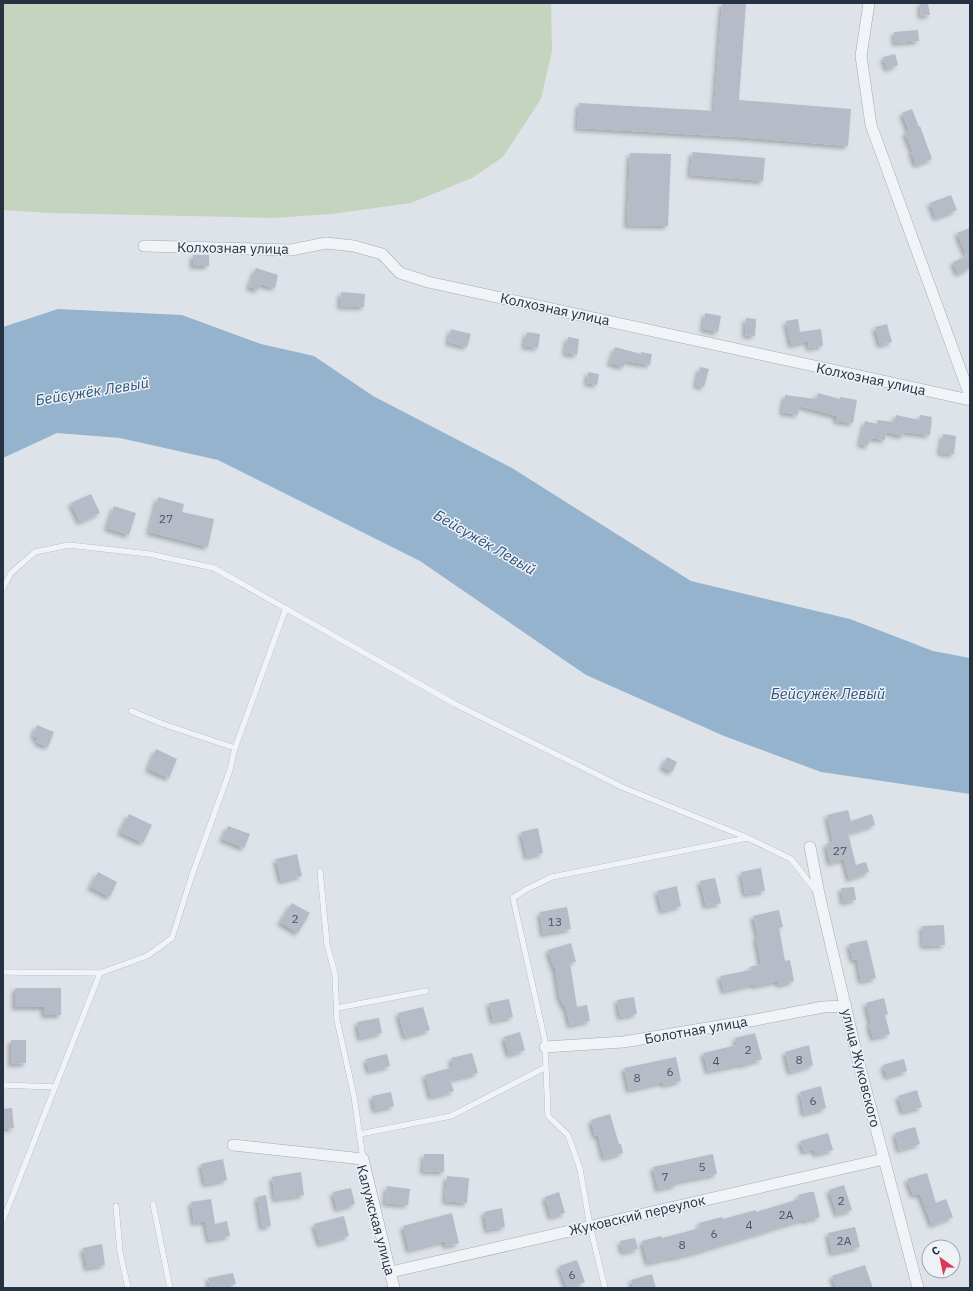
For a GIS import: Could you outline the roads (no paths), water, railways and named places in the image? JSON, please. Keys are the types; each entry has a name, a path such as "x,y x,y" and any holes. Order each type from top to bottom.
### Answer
{"street":[{"path":"869,3 861,56 871,125 970,396"},
{"name":"Колхозная улица","path":"144,246 291,250 326,243 354,246 382,254 400,273 428,282 970,400"},
{"name":"улица Жуковского","path":"810,847 819,894 857,1056 918,1288"},
{"name":"Болотная улица","path":"545,1047 622,1042 823,1007 846,1006"},
{"name":"Калужская улица","path":"233,1145 364,1159 394,1288"},
{"name":"Жуковский переулок","path":"390,1272 884,1159"}],"lane":[{"path":"3,588 11,573 35,552 69,545 149,554 214,568 462,708 624,788 748,838 791,859 819,894"},
{"path":"3,972 100,973 147,956 172,938 192,875 230,770 235,748 286,608"},
{"path":"130,711 163,724 235,748"},
{"path":"605,1288 590,1226 580,1169 568,1135 548,1116 545,1040 513,898 525,890 552,877 748,838"},
{"path":"320,871 326,944 335,974 337,1020 354,1096 364,1159"},
{"path":"3,1220 100,973"},
{"path":"337,1008 426,991"},
{"path":"360,1134 451,1116 546,1067"},
{"path":"3,1085 55,1087"},
{"path":"3,1201 11,1201"},
{"path":"153,1204 170,1288"},
{"path":"116,1206 120,1252 128,1288"}],"water":[{"name":"Бейсужёк Левый","path":"58,309 182,315 261,344 314,356 373,396 512,468 691,581 850,619 933,651 970,658 970,794 821,772 724,736 586,675 420,561 218,460 120,438 57,433 3,458 3,327"}]}
